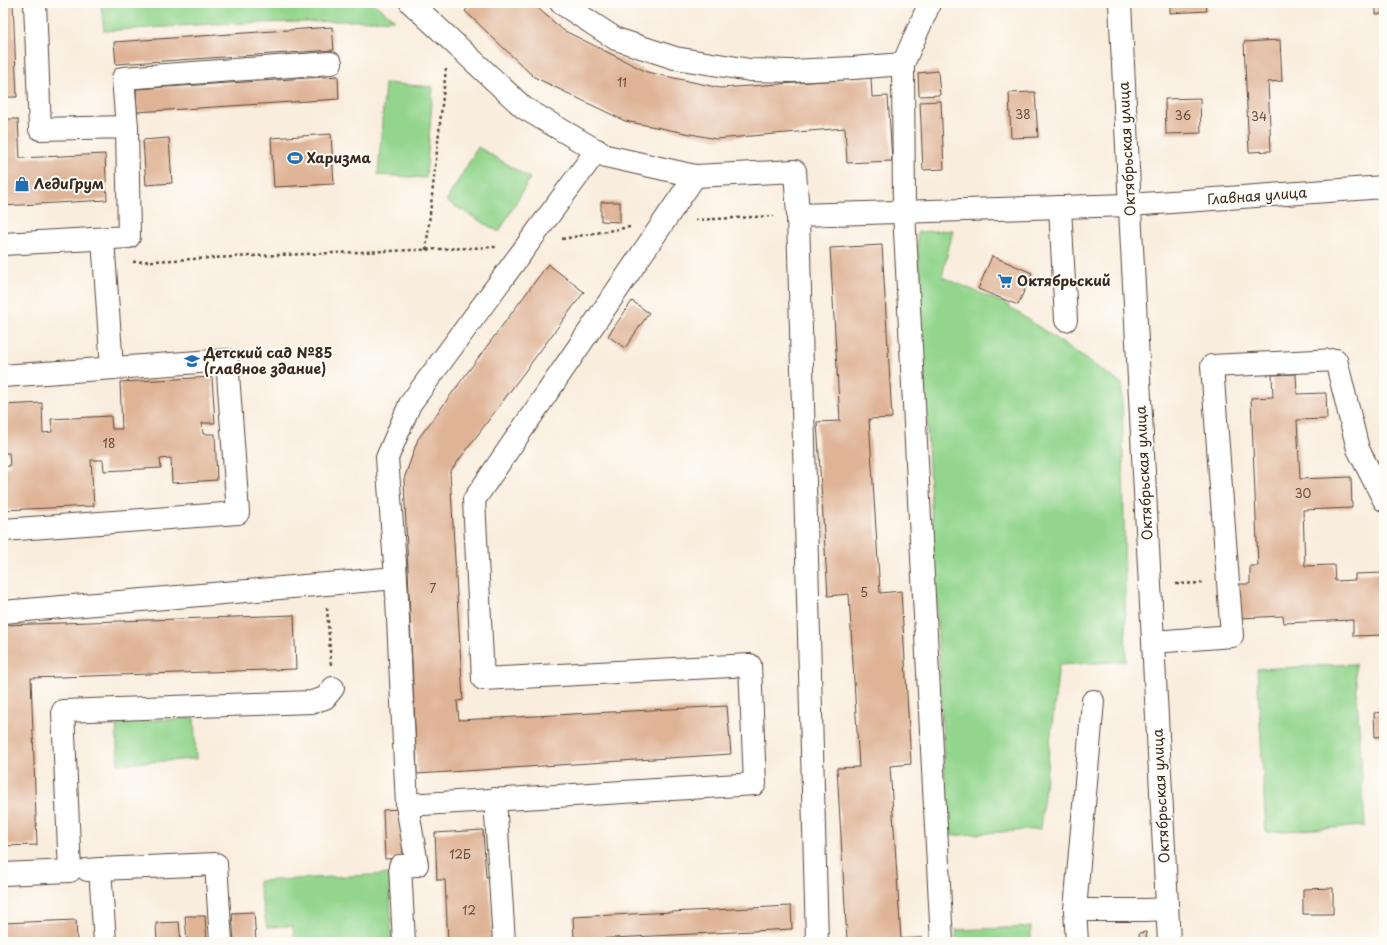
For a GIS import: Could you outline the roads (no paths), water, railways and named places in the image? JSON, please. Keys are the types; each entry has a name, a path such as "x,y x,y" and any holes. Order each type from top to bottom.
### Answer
{"street":[{"path":"35,3 40,129 127,127"},
{"path":"411,3 524,108 606,156 695,176 795,171 798,215 817,942"},
{"path":"561,3 616,39 675,58 750,70 792,71 903,64"},
{"path":"928,3 928,7 903,64 904,212 942,942"},
{"name":"Октябрьская улица","path":"1120,3 1129,205 1169,942"},
{"path":"3,244 129,237 127,127 123,78 331,63"},
{"path":"404,942 400,866 417,865 407,805 396,578 386,458 410,404 597,150"},
{"path":"407,805 755,784 750,665 483,679 474,500 695,176"},
{"name":"Главная улица","path":"798,215 1129,205 1384,188"},
{"path":"1060,207 1066,320"},
{"path":"103,239 112,368"},
{"path":"3,376 227,360 238,513 3,530"},
{"path":"1152,642 1232,636 1212,366 1336,360 1358,448 1384,500"},
{"path":"3,612 396,578"},
{"path":"70,871 63,711 312,702 325,698 333,688"},
{"path":"1077,942 1075,910 1093,702"},
{"path":"495,799 504,942"},
{"path":"3,874 216,864 221,942"},
{"path":"100,869 105,942"},
{"path":"1075,910 1167,909"}],"place":[{"name":"Харизма","path":"295,158"},
{"name":"ЛедиГрум","path":"22,184"},
{"name":"Октябрьский","path":"1005,281"},
{"name":"Детский сад №85 (главное здание)","path":"192,361"}]}
